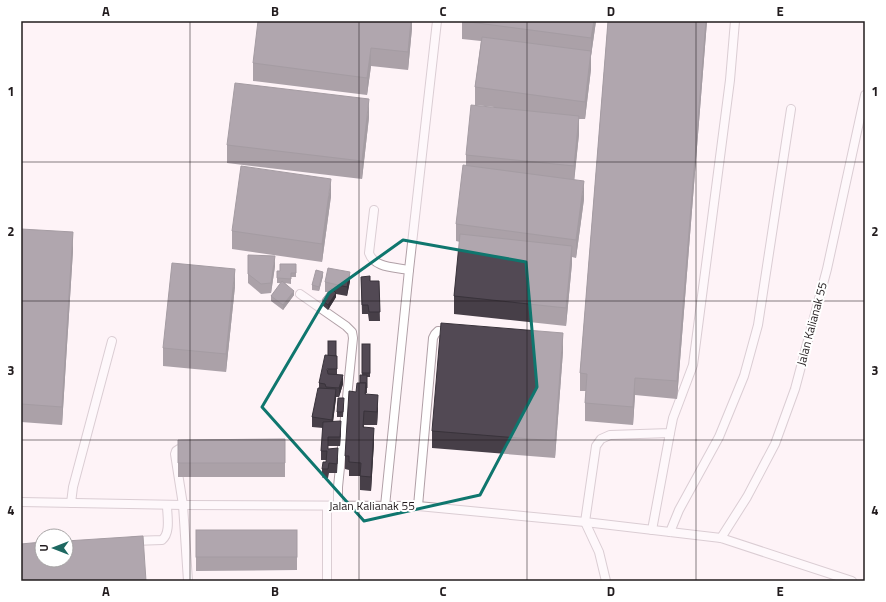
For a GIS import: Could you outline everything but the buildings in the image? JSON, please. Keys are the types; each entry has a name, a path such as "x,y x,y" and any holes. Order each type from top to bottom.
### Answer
{"lane":[{"path":"385,506 409,270 437,21"},
{"path":"652,530 673,418 693,365 730,80 735,21"},
{"name":"Jalan Kalianak 55","path":"721,538 746,497 775,444 795,389 826,269 865,95"},
{"path":"670,532 679,510 719,437 744,376 758,325 791,109"},
{"path":"374,210 369,254 371,259 376,264 409,270"},
{"path":"300,294 346,326 352,332 353,338 338,487 338,506"},
{"path":"418,506 433,338 438,331 462,332"},
{"path":"71,503 73,487 112,341"},
{"path":"606,581 599,552 585,522 596,446 601,439 610,435 670,433"},
{"path":"188,581 183,505 175,454 179,449 194,449"},
{"name":"Jalan Kalianak 55","path":"21,502 167,505 418,506 585,522 721,538 852,581"},
{"path":"125,542 162,540 166,537 168,530 167,505"},
{"path":"327,506 327,581"}],"highlighted area":[{"path":"403,240 526,262 537,387 480,495 364,521 262,407 329,293"}]}
